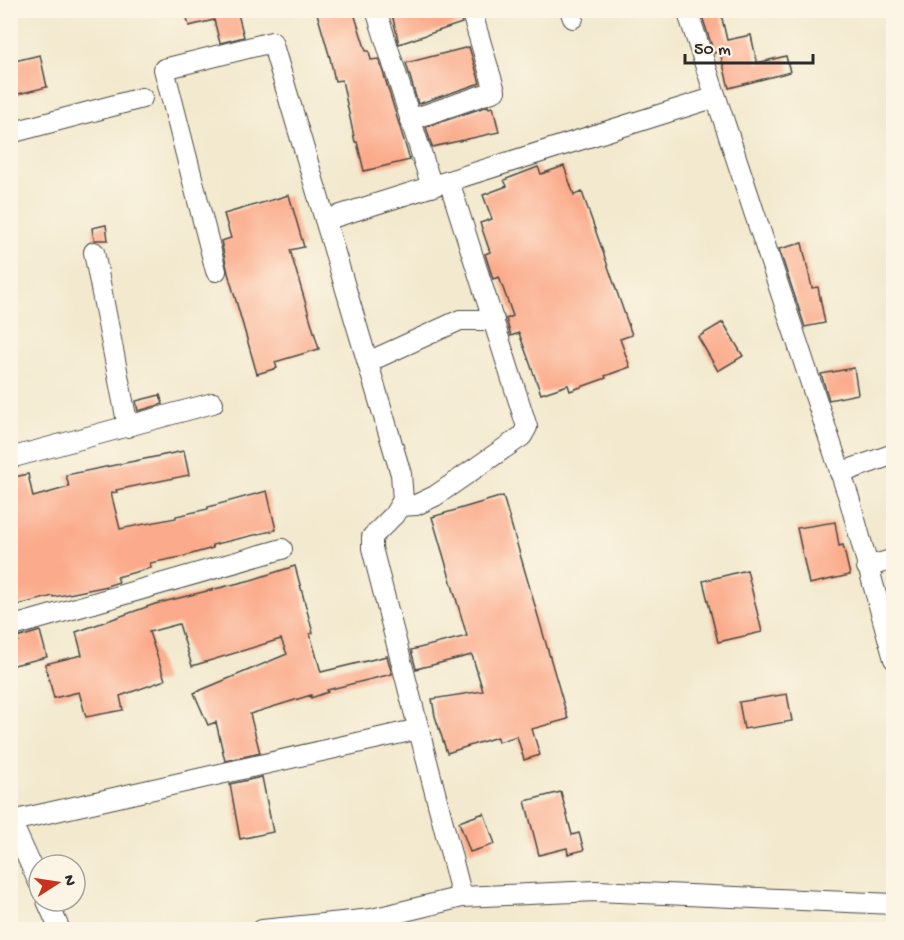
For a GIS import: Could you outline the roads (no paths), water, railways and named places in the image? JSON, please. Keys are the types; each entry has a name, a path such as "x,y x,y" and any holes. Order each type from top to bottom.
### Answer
{"street":[{"path":"376,10 410,120 440,184 494,320 527,427 522,436 435,496 416,506 400,506"},
{"path":"410,120 495,91 471,10"},
{"path":"687,10 840,472 894,659"},
{"path":"216,271 164,69 272,42 401,474 403,500 394,515 372,537 372,548 462,897"},
{"path":"326,220 716,97"},
{"path":"10,133 142,98"},
{"path":"94,252 128,427"},
{"path":"368,362 460,320 494,320"},
{"path":"10,458 213,403"},
{"path":"840,472 894,454"},
{"path":"10,627 282,549"},
{"path":"867,567 894,559"},
{"path":"27,856 11,820 418,729"},
{"path":"262,930 373,924 462,897 596,891 893,907"},
{"path":"52,913 60,930"}]}
